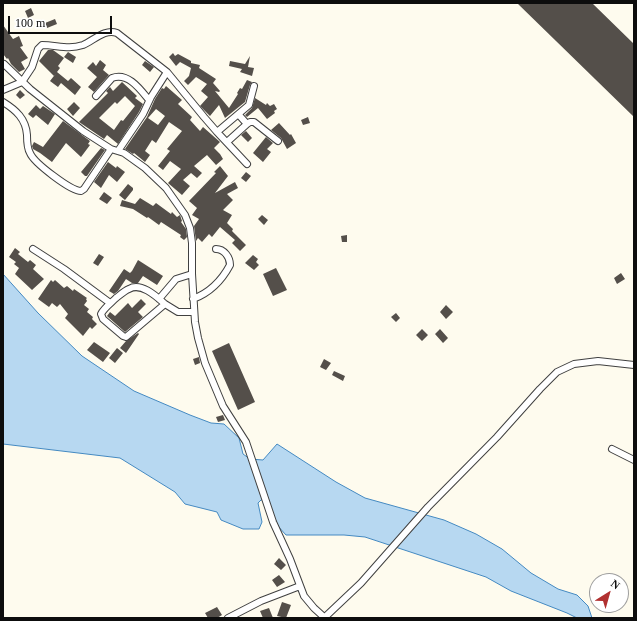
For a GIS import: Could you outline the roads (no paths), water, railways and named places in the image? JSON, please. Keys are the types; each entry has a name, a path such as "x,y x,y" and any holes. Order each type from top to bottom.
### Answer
{"street":[{"path":"3,90 22,82 32,67 40,46 46,45 66,48 74,47 83,45 110,32 117,33 167,72 217,132 247,164"},
{"path":"4,64 22,82 78,128 114,150 138,162 166,188 185,215 190,228 192,243 193,299 198,338 213,385 223,406 246,442 266,505 300,586 308,602 325,618 361,583 428,507 558,372 574,364 598,361 634,365"},
{"path":"3,102 17,112 25,123 27,128 28,150 34,160 73,189 81,191 143,114 149,100 167,72"},
{"path":"96,96 112,78 120,77 136,84 149,100"},
{"path":"217,132 239,115 250,102 254,86"},
{"path":"239,115 247,124"},
{"path":"229,122 238,132"},
{"path":"227,142 250,122 254,122 278,141"},
{"path":"193,299 202,296 210,290 230,265 229,259 224,252 216,248"},
{"path":"33,249 64,269 110,303"},
{"path":"159,299 176,279 192,274"},
{"path":"165,304 126,337 122,336 102,316 102,312 110,303 134,287 142,288 178,312 194,312"},
{"path":"612,449 634,460"},
{"path":"228,618 239,615 261,601 300,586"}],"water":[{"path":"3,274 38,313 82,356 134,391 211,423 224,424 239,438 243,454 250,459 263,460 277,444 336,482 365,498 444,520 476,534 502,549 531,573 558,589 577,595 588,606 589,613 592,618 577,618 511,591 486,577 365,537 344,535 286,535 277,525 267,500 261,500 258,503 262,522 259,529 243,529 221,520 217,512 185,504 175,492 120,458 3,444"}]}
